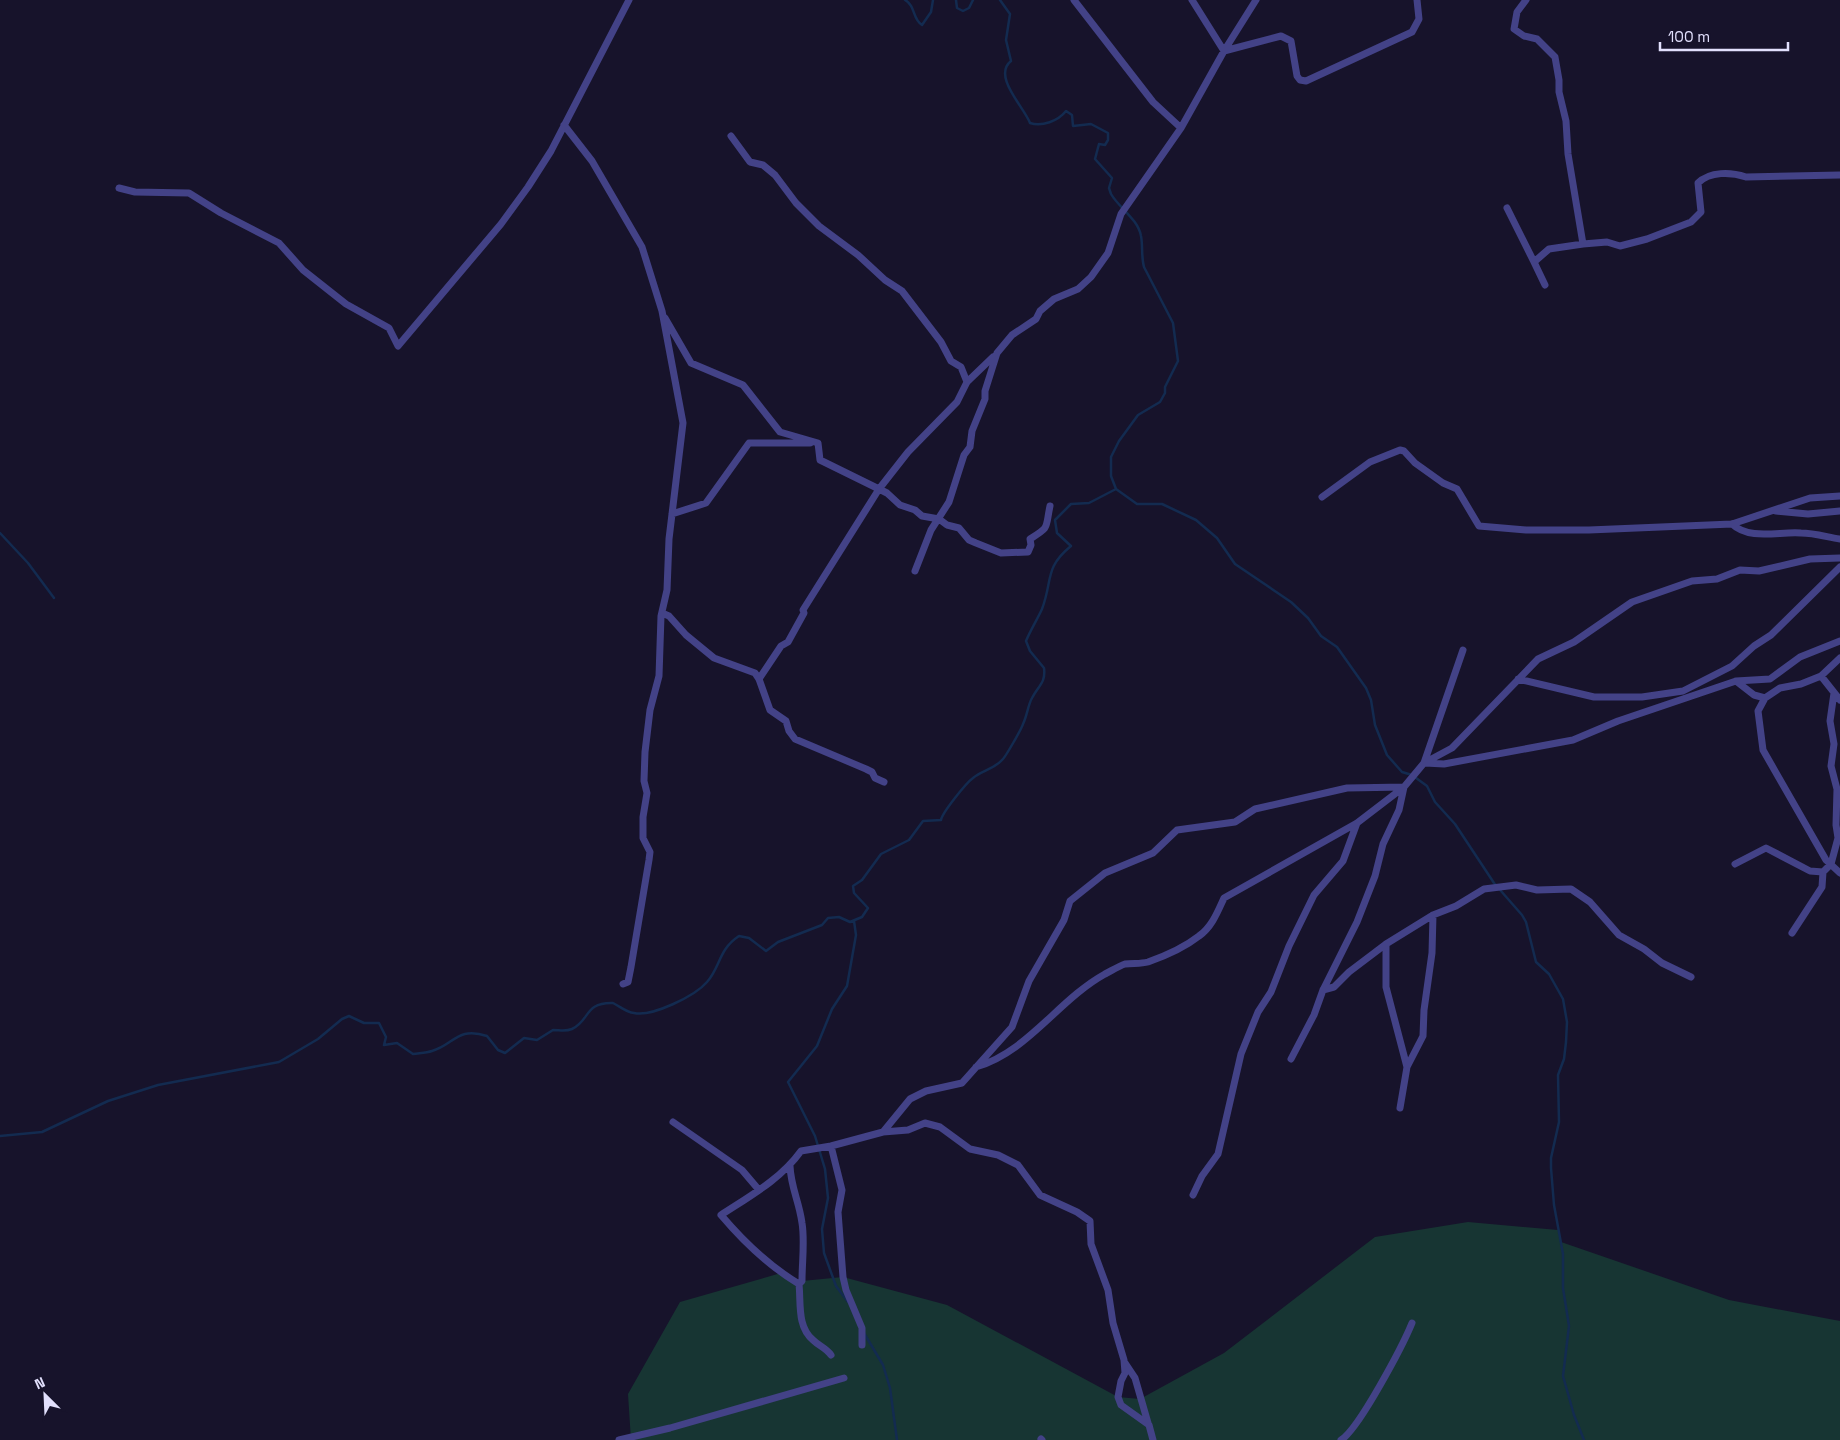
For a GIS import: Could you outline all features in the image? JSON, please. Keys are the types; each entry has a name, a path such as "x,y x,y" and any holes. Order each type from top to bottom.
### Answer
{"street":[{"path":"119,188 134,192 188,192 221,213 279,243 303,270 346,304 389,328 398,346 500,224 551,151 629,0"},
{"path":"1074,0 1153,102 1181,128"},
{"path":"1192,0 1224,51"},
{"path":"759,679 781,646 788,642 804,613 803,610 879,490 908,452 957,402 967,382 1012,336 1036,319 1040,310 1054,300 1078,289 1091,277 1108,253 1121,214 1181,128 1224,51 1256,0"},
{"path":"1224,51 1281,36 1287,38 1291,41 1297,76 1300,80 1306,80 1412,32 1419,19 1417,0"},
{"path":"1526,0 1518,12 1514,29 1524,36 1538,39 1556,57 1559,92 1566,121 1568,154 1583,244"},
{"path":"564,125 592,161 642,248 662,311 683,423 672,514 667,590 662,612 659,676 650,710 645,752 644,781 648,793 643,817 643,838 650,852 650,860 628,982 623,984"},
{"path":"731,136 750,162 763,165 775,175 796,203 819,226 858,255 885,280 902,291 941,342 951,360 961,367 967,382"},
{"path":"1534,262 1548,249 1607,242 1620,246 1647,239 1691,222 1701,212 1698,183 1709,176 1735,173 1746,177 1840,175"},
{"path":"1506,208 1544,284"},
{"path":"662,311 690,363 744,385 780,432 818,443"},
{"path":"914,571 931,530 949,502 964,455 970,447 972,431 985,399 985,391 997,353"},
{"path":"672,514 706,503 749,443 818,443"},
{"path":"818,443 820,460 888,493 904,507 915,510 922,516 939,519 947,525 963,530 970,540 1001,553 1028,552 1031,545 1030,539 1040,535 1046,528 1050,506"},
{"path":"1322,497 1370,462 1400,450 1404,451 1415,463 1448,486 1457,489 1479,526 1526,530 1589,530 1732,524 1810,498 1840,496"},
{"path":"1775,511 1808,514 1840,511"},
{"path":"1732,524 1737,528 1766,534 1802,532 1840,539"},
{"path":"975,1068 994,1062 1019,1045 1036,1028 1103,974 1125,964 1147,962 1201,935 1216,916 1224,898 1357,823 1404,786 1424,763 1452,748 1538,659 1574,642 1632,602 1692,581 1717,579 1740,570 1759,571 1810,559 1840,558"},
{"path":"1518,680 1594,697 1642,697 1683,691 1732,666 1754,646 1771,635 1840,567"},
{"path":"662,612 669,616 686,635 714,658 755,674 759,679 770,710 786,721 789,731 795,739 866,769 872,772 875,778 884,782"},
{"path":"1424,763 1444,764 1573,740 1618,721 1736,681 1770,679 1800,657 1840,641"},
{"path":"1424,763 1463,650"},
{"path":"1840,658 1821,676 1801,684 1780,688 1764,698 1758,711 1763,750 1816,843 1840,873"},
{"path":"1821,676 1840,700"},
{"path":"1736,681 1754,695 1764,698"},
{"path":"1792,933 1822,887 1823,872 1831,864 1838,838 1836,829 1837,789 1831,766 1834,744 1830,721 1834,692"},
{"path":"1291,1059 1314,1015 1323,990 1357,922 1375,876 1383,844 1399,810 1404,786"},
{"path":"883,1132 910,1099 926,1091 962,1083 1012,1026 1030,980 1064,920 1070,901 1105,873 1153,853 1177,830 1235,822 1256,809 1347,788 1404,786"},
{"path":"1193,1195 1202,1176 1218,1154 1241,1054 1258,1012 1271,992 1289,946 1314,894 1343,861 1357,823"},
{"path":"1735,864 1766,848 1810,871 1823,872"},
{"path":"1323,990 1334,987 1349,972 1386,944 1433,915 1456,906 1484,889 1516,885 1537,890 1571,889 1590,902 1619,935 1644,948 1662,963 1691,977"},
{"path":"1400,1108 1407,1066 1423,1036 1424,1010 1432,953 1433,915"},
{"path":"1386,944 1386,986 1407,1066"},
{"path":"673,1122 742,1170 759,1190"},
{"path":"799,1284 781,1273 720,1215 759,1190 790,1166 801,1151 831,1146 883,1132 908,1130 925,1123 940,1128 970,1149 998,1155 1018,1165 1040,1194 1078,1212 1090,1222 1091,1244 1108,1290 1113,1323 1124,1360 1125,1373 1120,1381 1118,1397 1121,1405 1149,1425"},
{"path":"831,1146 842,1190 838,1212 843,1277 846,1290 862,1328 862,1345"},
{"path":"790,1166 791,1185 797,1198 802,1224 802,1281 799,1284 802,1325 812,1340 831,1355"},
{"path":"1341,1440 1370,1403 1392,1366 1412,1323"},
{"path":"1124,1360 1134,1378 1152,1440"},
{"path":"619,1440 670,1428 844,1378"}],"green space":[{"path":"1468,1222 1558,1230 1561,1242 1729,1300 1840,1321 1840,1440 631,1440 628,1394 680,1302 781,1273 802,1281 843,1277 947,1305 1118,1397 1140,1399 1224,1353 1375,1237"}],"waterway":[{"path":"905,0 911,6 922,25 931,12 933,0"},
{"path":"956,0 957,8 963,11 969,8 973,0"},
{"path":"1000,0 1010,14 1006,40 1011,61 1006,67 1005,75 1011,92 1030,123 1050,122 1059,118 1066,111 1072,115 1073,126 1091,124 1108,133 1108,140 1105,145 1099,144 1095,159 1112,178 1109,188 1111,194 1139,230 1142,240 1144,267 1173,323 1178,361 1160,402 1138,415 1119,441 1111,457 1111,476 1116,489 1137,504 1162,504 1196,520 1217,538 1235,564 1291,602 1308,618 1321,636 1337,647 1366,688 1371,700 1375,725 1387,755 1402,772 1412,775 1427,786 1435,802 1455,824 1494,883 1522,915 1526,922 1536,962 1549,974 1563,999 1567,1022 1566,1042 1564,1059 1558,1075 1559,1122 1551,1158 1551,1168 1554,1205 1563,1254 1563,1288 1569,1326 1563,1376 1574,1415 1584,1440"},
{"path":"0,1136 42,1132 108,1101 158,1085 279,1062 318,1039 342,1019 349,1016 364,1023 379,1023 386,1037 384,1045 397,1043 413,1054 432,1051 469,1033 487,1036 498,1050 505,1053 524,1038 537,1040 553,1030 565,1031 578,1026 588,1013 597,1006 613,1003 628,1012 642,1013 662,1009 673,1004 701,988 707,982 712,976 723,952 739,936 749,938 766,951 778,942 822,925 828,918 839,917 850,922 862,917 868,908 854,893 853,886 862,880 881,854 909,840 923,821 941,820 950,805 970,781 999,763 1010,749 1026,718 1034,694 1044,677 1044,668 1030,651 1026,641 1042,609 1053,568 1062,554 1071,546 1057,533 1055,520 1071,504 1089,503 1116,489"},
{"path":"0,533 28,563 54,598"},
{"path":"848,1302 836,1286 824,1253 822,1229 828,1198 825,1169 815,1136 788,1082 817,1046 832,1009 847,986 856,935 854,921"},
{"path":"864,1333 883,1365 890,1388 897,1440"}]}
